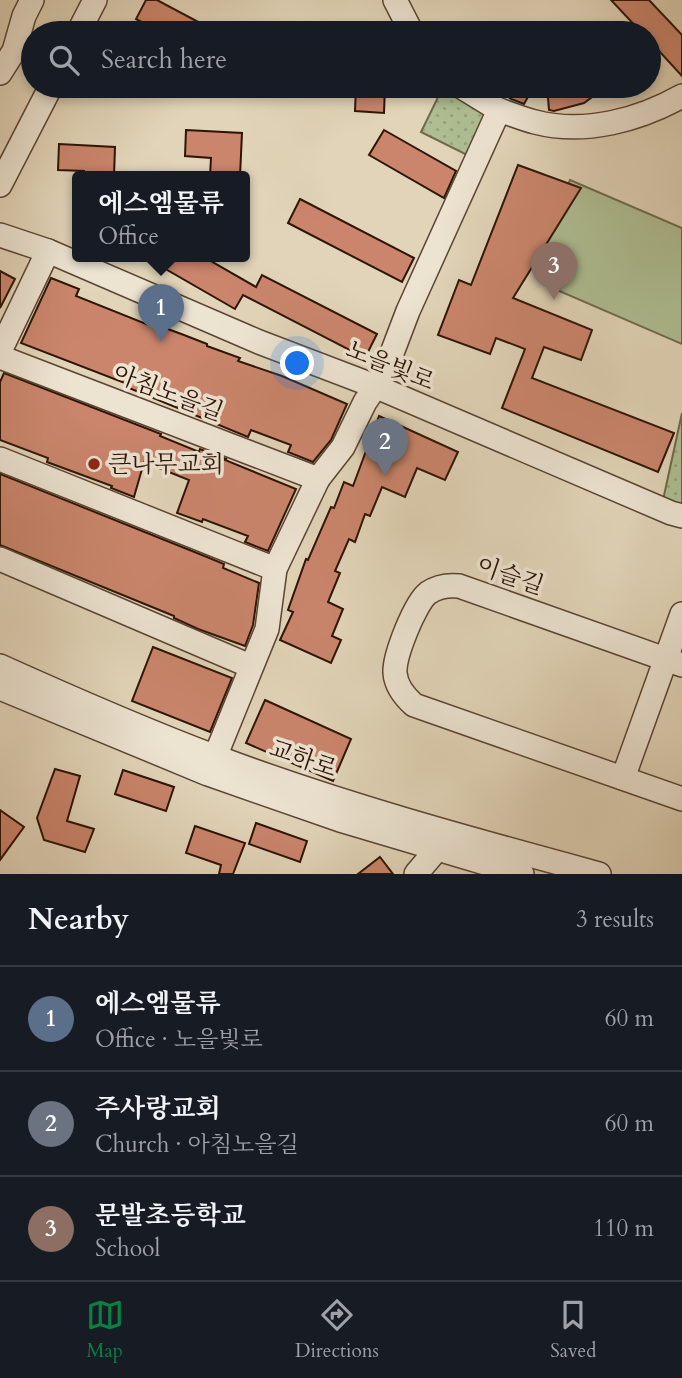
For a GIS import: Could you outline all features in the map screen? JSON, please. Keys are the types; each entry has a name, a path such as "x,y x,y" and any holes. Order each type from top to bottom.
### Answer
{"street":[{"path":"22,21 32,0"},
{"path":"84,21 94,0"},
{"path":"395,0 406,21"},
{"path":"0,73 13,51 21,26"},
{"path":"480,98 499,110 537,123 590,126 623,121 657,110 682,96"},
{"path":"0,185 45,98"},
{"path":"215,757 267,629 275,569 318,479 343,447 365,402 377,387 408,311 499,110"},
{"name":"노을빛로","path":"0,235 72,261"},
{"path":"0,351 48,251"},
{"name":"노을빛로","path":"74,262 259,342 377,387 499,441 682,516"},
{"name":"아침노을길","path":"0,357 318,479"},
{"path":"0,459 275,569"},
{"path":"0,559 250,666"},
{"name":"이슬길","path":"674,662 459,586 447,585 435,588 417,605 396,664 395,675 398,686 414,705 682,799"},
{"path":"624,778 674,662 682,614"},
{"name":"교하로","path":"0,666 215,757 448,833 599,874"},
{"name":"교하로","path":"0,688 208,774 341,820 522,874"},
{"path":"416,874 438,848"}],"green space":[{"path":"438,98 461,98 490,112 469,156 421,132"},
{"path":"570,180 682,228 682,344 543,284 533,266"},
{"path":"682,413 682,505 663,500"}],"building":[{"path":"146,0 157,0 196,21 140,21 136,19"},
{"path":"611,0 649,0 682,35 682,76 661,53 661,21 631,21"},
{"path":"356,98 385,98 384,113 355,111"},
{"path":"510,98 527,98 524,104"},
{"path":"548,98 591,98 584,103 549,110"},
{"path":"186,130 242,133 240,171 210,171 211,158 185,156"},
{"path":"384,130 456,171 444,198 369,155"},
{"path":"59,144 115,147 114,171 58,170"},
{"path":"518,165 581,188 513,298 592,330 581,360 544,347 532,378 674,433 658,472 502,408 525,349 496,338 490,354 438,335 459,280 471,285"},
{"path":"300,199 414,258 402,282 288,223"},
{"path":"153,262 212,262 256,287 262,275 377,334 365,358 243,295 235,309"},
{"path":"0,271 15,279 0,308"},
{"path":"51,278 79,289 76,296 151,326 152,323 207,344 240,358 238,361 282,376 347,404 331,440 313,462 288,452 291,445 251,430 248,437 124,386 125,383 21,343"},
{"path":"4,373 296,489 268,551 245,542 248,536 203,519 202,522 177,513 189,480 144,462 134,497 47,462 48,458 0,440 0,382"},
{"path":"379,416 458,452 445,480 417,468 405,497 382,487 370,516 365,514 355,542 349,539 335,571 340,573 328,602 343,609 332,636 341,640 331,663 280,640 293,612 288,610 306,559 308,560 331,507 334,508 344,482 353,486"},
{"path":"0,474 224,564 223,568 259,583 253,625 245,646 198,629 174,616 0,545"},
{"path":"153,647 232,678 210,732 132,701"},
{"path":"265,700 351,739 333,781 246,743"},
{"path":"55,769 80,776 67,821 94,829 85,852 44,840 37,818"},
{"path":"123,770 174,787 166,811 115,794"},
{"path":"0,810 24,827 0,860"},
{"path":"256,823 307,841 300,862 249,844"},
{"path":"195,826 245,843 233,874 219,874 221,865 186,853"},
{"path":"380,857 393,874 358,874"}],"place":[{"name":"문발초등학교","path":"554,300"},
{"name":"에스엠물류","path":"161,342"},
{"name":"큰나무교회","path":"94,464"},
{"name":"주사랑교회","path":"385,476"}]}
